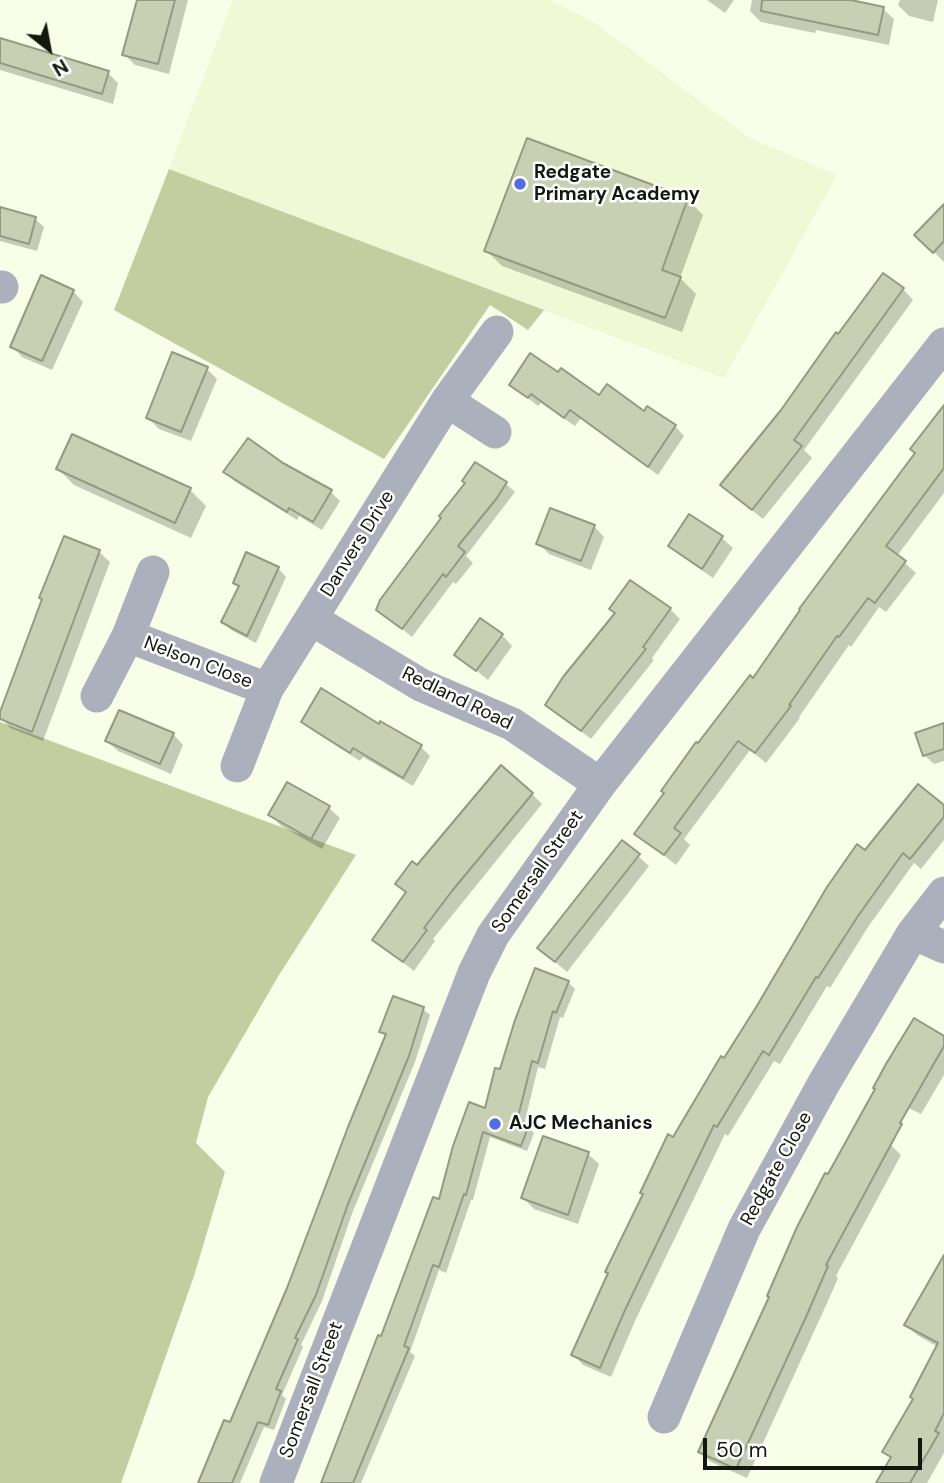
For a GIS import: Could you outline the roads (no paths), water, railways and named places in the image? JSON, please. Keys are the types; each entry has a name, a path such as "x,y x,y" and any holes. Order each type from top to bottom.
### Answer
{"street":[{"name":"Danvers Drive","path":"237,766 267,689 447,401 497,332"},
{"name":"Somersall Street","path":"276,1483 474,973 492,935 600,784 944,344"},
{"path":"447,401 495,432"},
{"name":"Nelson Close","path":"97,696 128,636 153,572"},
{"name":"Redland Road","path":"311,619 421,685 512,724 600,784"},
{"name":"Nelson Close","path":"128,636 267,689"},
{"name":"Redgate Close","path":"664,1417 744,1229 824,1083 913,933 944,893"},
{"path":"913,933 944,947"}],"place":[{"name":"Redgate Primary Academy","path":"520,184"},
{"name":"AJC Mechanics","path":"495,1124"}]}
